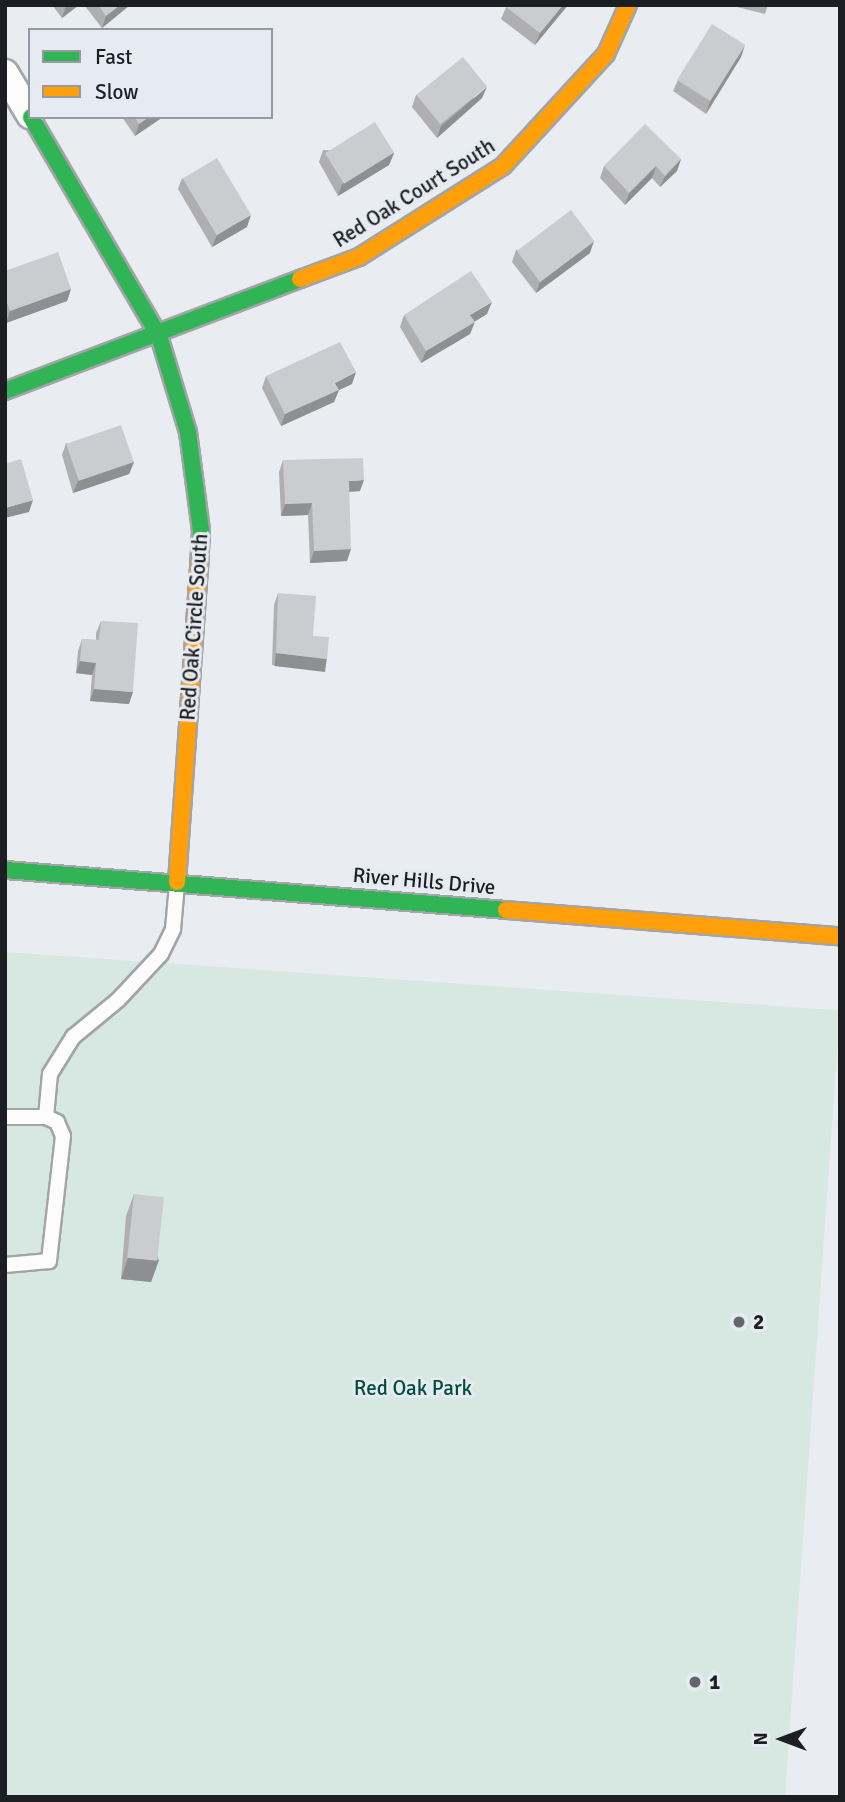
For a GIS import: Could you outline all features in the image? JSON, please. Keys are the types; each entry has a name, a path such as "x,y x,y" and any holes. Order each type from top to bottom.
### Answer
{"street":[{"name":"Red Oak Court South","path":"5,391 159,336 359,257 503,166 606,54 628,5"},
{"name":"Red Oak Circle South","path":"5,74 28,113"},
{"name":"Red Oak Circle South","path":"32,119 159,336 188,432 201,531 177,882"},
{"name":"River Hills Drive","path":"5,870 840,936"}],"lane":[{"path":"46,1118 50,1074 73,1037 127,991 161,954 173,929 177,882"},
{"path":"5,1117 46,1118 57,1122 62,1136 54,1246 48,1261 5,1265"}],"green space":[{"name":"Red Oak Park","path":"5,952 840,1010 785,1797 5,1797"}],"building":[{"path":"98,5 120,5 106,16"},
{"path":"563,5 540,33 506,7"},
{"path":"712,24 745,45 710,101 677,80"},
{"path":"463,57 487,87 440,124 416,95"},
{"path":"375,122 394,153 344,184 325,153"},
{"path":"645,124 681,159 665,176 656,166 629,193 604,166"},
{"path":"217,158 251,215 217,235 183,179"},
{"path":"571,210 594,241 540,282 517,251"},
{"path":"58,252 71,289 10,311 5,297 5,271"},
{"path":"471,271 492,302 470,315 475,322 426,351 404,315"},
{"path":"340,342 356,372 335,383 339,390 285,414 266,376"},
{"path":"121,425 134,462 79,481 66,444"},
{"path":"363,458 364,480 349,481 351,549 314,551 312,503 285,504 283,460"},
{"path":"21,459 33,500 5,508 5,464"},
{"path":"278,593 316,596 313,636 329,637 327,659 276,653"},
{"path":"101,621 138,623 133,692 94,689 96,663 80,661 82,639 99,640"},
{"path":"134,1194 164,1197 157,1261 127,1258"}],"traffic: fast":[{"path":"32,119 159,336 188,432 201,531 199,565"},
{"path":"5,391 300,279"},
{"path":"5,870 506,910"}],"traffic: slow":[{"path":"300,279 359,257 503,166 606,54 628,5"},
{"path":"177,882 199,565"},
{"path":"506,910 840,936"}],"place":[{"name":"2","path":"739,1322"},
{"name":"1","path":"695,1682"}]}
